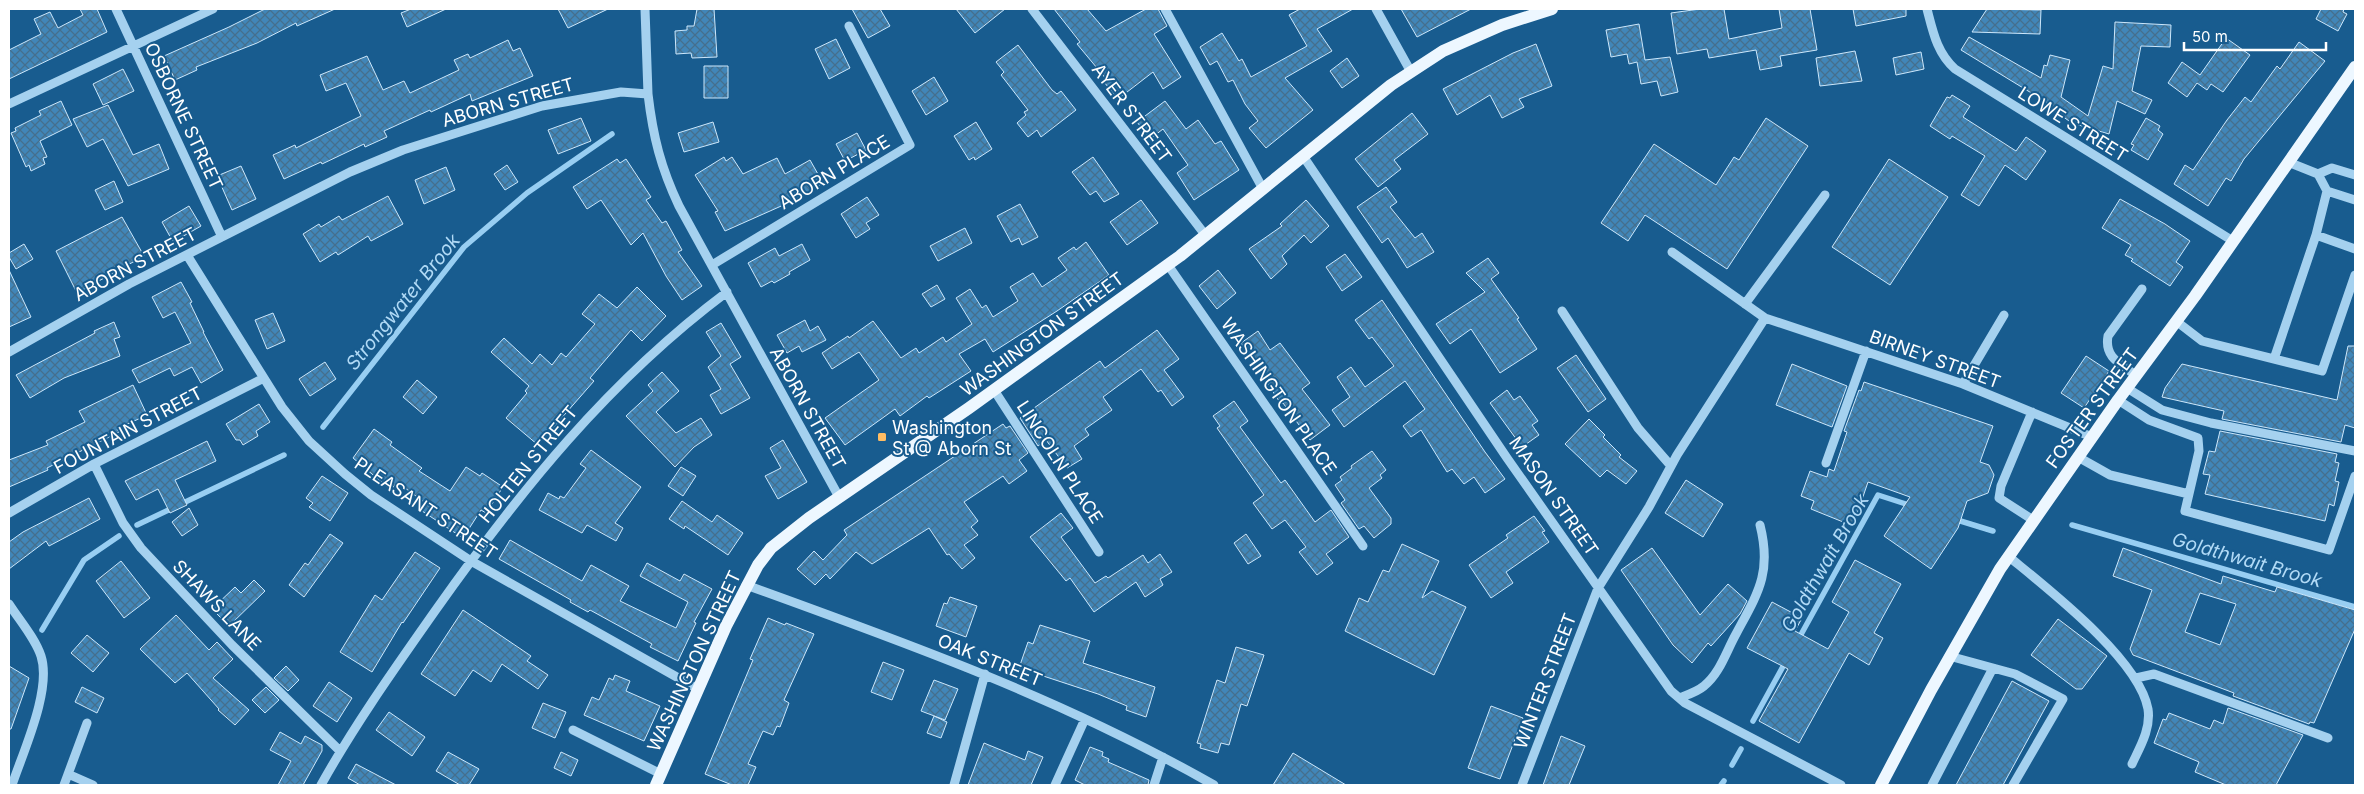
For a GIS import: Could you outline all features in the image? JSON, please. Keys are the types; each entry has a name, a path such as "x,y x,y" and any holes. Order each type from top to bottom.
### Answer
{"main road":[{"name":"WASHINGTON STREET","path":"658,780 746,585 771,548 839,497 994,390 1168,265 1411,72 1443,51 1474,37 1552,9"},
{"name":"FOSTER STREET","path":"1881,785 1949,656 2008,556 2118,400 2195,296 2355,67"}],"street":[{"name":"OSBORNE STREET","path":"116,9 222,237"},
{"path":"9,104 213,9"},
{"path":"645,9 648,94"},
{"name":"AYER STREET","path":"1032,9 1206,236"},
{"path":"1165,9 1263,189"},
{"path":"1376,9 1411,72"},
{"name":"LOWE STREET","path":"1927,9 1939,49 1945,60 1955,69 2233,241"},
{"name":"ABORN PLACE","path":"712,266 910,145 849,26"},
{"name":"ABORN STREET","path":"9,352 129,284 187,254 350,172 403,150 542,106 588,96 621,92 648,94 652,128 664,175 679,206 839,497"},
{"name":"MASON STREET","path":"1303,156 1507,458 1671,691 1679,698 1841,785"},
{"path":"2288,162 2318,174 2328,191 2355,200"},
{"path":"2318,174 2332,168 2355,175"},
{"path":"2274,359 2316,235 2328,191"},
{"path":"1745,304 1825,195"},
{"path":"2316,235 2355,249"},
{"name":"BIRNEY STREET","path":"1672,252 1765,318 1963,384 2092,437"},
{"name":"PLEASANT STREET","path":"187,254 264,378 297,427 324,456 371,495 471,560 698,690"},
{"name":"WASHINGTON PLACE","path":"1168,265 1363,546"},
{"path":"2176,321 2202,341 2322,371 2355,275"},
{"path":"2136,376 2112,357 2108,352 2107,344 2108,336 2142,289"},
{"name":"HOLTEN STREET","path":"321,785 340,751 381,688 471,560 535,478 594,410 682,327 727,292"},
{"path":"1562,311 1638,428 1671,466"},
{"path":"1963,384 2004,315"},
{"name":"WINTER STREET","path":"1522,785 1598,588 1671,466 1765,318"},
{"path":"1826,463 1866,351"},
{"name":"FOUNTAIN STREET","path":"9,513 94,464 264,378"},
{"path":"2128,388 2162,410 2211,423 2355,451"},
{"name":"LINCOLN PLACE","path":"994,390 1099,552"},
{"path":"2118,400 2149,420 2198,438 2199,450 2184,510 2329,550 2355,476"},
{"path":"2032,412 2001,486 1999,498 2033,520"},
{"path":"2078,457 2110,475 2188,494"},
{"name":"SHAWS LANE","path":"94,464 123,523 141,548 219,632 340,751"},
{"path":"1679,698 1703,687 1720,667 1746,618 1762,580 1765,563 1766,548 1760,525"},
{"path":"2008,556 2071,609 2136,678 2148,710 2147,731 2132,764"},
{"name":"OAK STREET","path":"746,585 985,674 1085,719 1214,785"},
{"path":"9,604 38,649 45,676 40,703 12,785"},
{"path":"1949,656 2015,674 2064,699 2013,785"},
{"path":"1932,785 1993,668"},
{"path":"954,785 985,674"},
{"path":"2136,678 2154,674 2328,738"},
{"path":"1055,785 1085,719"},
{"path":"64,785 88,723"},
{"path":"573,730 658,780"},
{"path":"1154,785 1164,758"},
{"path":"68,774 94,785"}],"building":[{"path":"80,9 97,9 107,32 9,79 9,50 41,34 34,19 50,12 58,28 83,15"},
{"path":"265,9 335,9 297,26 296,23 257,43 196,67 197,70 175,80 164,56"},
{"path":"411,9 446,9 407,27 401,13"},
{"path":"558,9 608,9 568,28"},
{"path":"697,9 714,9 717,57 692,58 691,53 676,54 675,31 687,30 687,26 694,26"},
{"path":"852,9 880,9 890,26 868,38"},
{"path":"956,9 1005,9 975,33"},
{"path":"1054,9 1087,9 1106,31 1146,9 1158,9 1167,26 1154,34 1181,77 1163,89 1153,72 1118,99 1104,82 1107,80 1077,44 1080,42"},
{"path":"1300,9 1353,9 1317,29 1332,51 1285,78 1313,110 1266,148 1249,128 1258,121 1245,104 1233,80 1228,82 1217,61 1210,65 1200,47 1222,33 1239,61 1242,59 1251,77 1307,46 1289,15"},
{"path":"1401,9 1471,9 1417,37"},
{"path":"1700,9 1724,9 1729,39 1782,28 1779,9 1810,9 1817,50 1780,56 1782,66 1760,70 1756,50 1709,58 1707,49 1677,54 1671,13"},
{"path":"1853,9 1906,9 1906,16 1856,26"},
{"path":"1987,9 2041,10 2040,34 1972,32"},
{"path":"2321,9 2344,9 2343,12 2347,14 2338,31 2316,19"},
{"path":"2115,22 2171,25 2170,47 2141,46 2132,91 2152,100 2145,114 2117,101 2109,134 2072,123 2049,107 2051,105 1961,50 1969,37 2041,78 2044,65 2047,66 2050,55 2070,60 2061,97 2088,116 2103,66 2113,69"},
{"path":"1639,24 1645,60 1670,57 1678,92 1661,96 1657,81 1641,84 1637,62 1629,64 1627,54 1611,57 1606,30"},
{"path":"2226,38 2250,55 2223,92 2211,84 2207,90 2197,83 2187,97 2168,83 2182,62 2200,75"},
{"path":"836,39 850,68 829,79 815,49"},
{"path":"508,40 513,51 520,48 533,76 472,101 470,94 431,112 430,110 384,131 387,137 365,147 364,144 284,179 273,155 295,145 296,148 361,116 346,83 326,91 320,75 367,56 383,90 404,81 410,93 459,70 454,60 468,54 470,58"},
{"path":"2299,42 2325,61 2244,159 2231,181 2226,178 2208,206 2174,184 2185,165 2193,170 2245,97 2251,102 2277,66 2280,69"},
{"path":"1536,44 1552,86 1519,99 1524,107 1502,118 1490,95 1457,115 1443,89 1513,53"},
{"path":"1018,45 1052,90 1057,94 1061,91 1076,110 1041,137 1037,130 1028,137 1017,123 1026,115 1024,112 1028,110 1001,75 1004,72 996,62"},
{"path":"1855,51 1862,81 1820,86 1816,58"},
{"path":"1921,52 1924,69 1896,75 1893,58"},
{"path":"1347,58 1359,76 1342,88 1330,71"},
{"path":"704,66 728,66 728,98 704,98"},
{"path":"123,69 134,91 103,105 93,84"},
{"path":"934,77 948,101 926,115 912,91"},
{"path":"1952,95 1970,106 1963,117 2016,151 2026,137 2046,151 2026,180 2005,165 1979,206 1961,195 1985,156 1952,136 1950,139 1930,126 1947,97 1950,98"},
{"path":"61,101 72,125 40,141 47,157 43,158 45,164 31,171 29,165 26,167 11,133 16,131 15,128 41,115 39,111"},
{"path":"1165,101 1186,129 1198,120 1215,144 1221,141 1239,170 1194,200 1177,173 1188,165 1163,129 1150,139 1137,122"},
{"path":"108,105 133,155 159,144 169,169 128,186 103,139 87,147 73,119"},
{"path":"1412,113 1428,134 1394,160 1401,169 1378,187 1355,159"},
{"path":"581,118 591,141 558,154 548,130"},
{"path":"1766,118 1808,146 1727,269 1645,215 1628,241 1601,223 1654,144 1716,185 1734,157 1739,160"},
{"path":"2146,118 2160,126 2158,130 2163,134 2148,160 2131,150 2134,145 2131,144"},
{"path":"713,122 719,142 684,152 678,133"},
{"path":"976,122 992,149 975,160 974,157 969,160 954,136"},
{"path":"857,133 866,150 845,161 836,144"},
{"path":"724,157 726,161 732,157 743,174 777,158 785,174 810,160 823,183 797,199 725,231 715,212 718,211 695,175"},
{"path":"1093,157 1119,194 1104,202 1096,191 1090,195 1072,172"},
{"path":"617,159 620,163 626,159 651,197 646,200 662,223 666,221 682,250 678,252 702,286 682,300 666,276 643,233 631,245 601,200 587,209 573,187"},
{"path":"1889,159 1948,197 1890,285 1832,247"},
{"path":"507,165 518,182 505,190 494,174"},
{"path":"241,166 256,199 232,210 217,176"},
{"path":"446,167 455,190 424,204 415,180"},
{"path":"114,181 123,202 105,210 95,190"},
{"path":"1386,187 1397,202 1390,207 1415,238 1422,233 1434,252 1407,268 1388,238 1382,243 1357,207"},
{"path":"388,196 403,224 371,241 368,236 338,255 336,252 320,262 303,234 319,224 321,227 339,216 342,220"},
{"path":"867,197 879,215 866,223 870,229 856,238 841,214"},
{"path":"2120,199 2165,224 2190,241 2176,262 2183,267 2170,286 2131,261 2133,259 2125,255 2131,245 2102,228"},
{"path":"1141,200 1158,223 1127,245 1110,222"},
{"path":"1306,200 1329,226 1311,243 1304,235 1282,256 1287,264 1271,279 1249,249 1282,226 1280,224"},
{"path":"1020,204 1038,237 1022,245 1019,238 1011,242 997,216"},
{"path":"189,206 201,226 173,242 162,222"},
{"path":"122,217 144,256 77,293 56,251"},
{"path":"965,228 972,243 938,261 930,246"},
{"path":"1086,242 1109,275 993,352 985,339 959,354 971,371 929,398 927,396 900,416 895,409 845,445 825,418 879,380 859,352 832,369 822,353 848,336 849,338 873,321 901,358 916,348 919,353 943,337 946,342 972,324 956,298 970,289 982,308 986,305 993,317 1018,301 1010,287 1033,273 1042,287 1067,270 1058,258 1074,247 1076,250"},
{"path":"24,244 33,259 16,269 9,257 9,253"},
{"path":"802,244 810,260 774,283 772,281 761,287 748,263 775,248 779,256"},
{"path":"1345,254 1362,277 1342,291 1326,267"},
{"path":"1488,258 1499,273 1491,279 1519,318 1517,319 1537,349 1500,373 1471,329 1450,344 1436,324 1485,292 1466,273"},
{"path":"9,270 31,317 9,327"},
{"path":"1218,270 1236,293 1217,309 1199,286"},
{"path":"181,282 192,302 190,303 203,332 223,370 201,383 192,367 174,376 170,368 139,383 132,370 191,343 175,312 163,318 152,297"},
{"path":"937,285 945,299 931,307 922,294"},
{"path":"637,287 666,316 642,341 631,330 590,378 594,381 538,445 506,418 527,393 525,391 529,386 491,352 504,338 532,364 540,354 552,365 561,353 566,357 595,324 582,314 599,294 617,308"},
{"path":"1382,300 1505,479 1485,493 1474,477 1464,484 1452,469 1447,472 1421,430 1411,437 1403,426 1425,409 1405,381 1344,427 1332,410 1350,397 1337,377 1351,367 1365,387 1394,366 1372,337 1369,339 1355,320"},
{"path":"273,313 285,341 267,349 255,320"},
{"path":"805,320 810,331 818,326 826,340 802,352 799,346 787,353 777,335"},
{"path":"114,322 120,337 114,339 120,356 64,378 30,398 16,375 95,333 94,331"},
{"path":"721,323 741,357 730,364 750,398 721,414 710,395 721,389 708,367 721,356 706,332"},
{"path":"1157,330 1179,359 1164,370 1184,397 1172,406 1161,390 1158,392 1141,369 1103,397 1112,410 1085,429 1089,435 1074,446 1082,459 1067,468 1046,440 1038,446 1020,418 1100,361 1105,368"},
{"path":"1258,331 1270,350 1280,343 1310,383 1302,389 1330,425 1310,440 1283,403 1281,404 1241,343"},
{"path":"2348,346 2355,346 2355,428 2345,425 2341,442 2222,419 2224,411 2162,397 2165,388 2182,364 2337,400"},
{"path":"1576,355 1606,399 1588,412 1557,368"},
{"path":"2086,356 2109,371 2084,408 2061,393"},
{"path":"325,362 336,379 310,396 299,379"},
{"path":"1792,364 1847,386 1832,427 1776,405"},
{"path":"662,372 679,391 656,412 676,433 701,418 712,435 694,447 675,467 626,416 653,391 648,385"},
{"path":"417,380 437,397 423,414 403,397"},
{"path":"1864,382 1993,426 1980,462 1989,465 1994,475 1988,493 1967,501 1958,528 1931,569 1884,536 1910,497 1868,482 1853,526 1811,509 1814,501 1801,496 1810,471 1827,477 1829,469 1834,471 1847,432 1844,431 1859,390 1861,391"},
{"path":"133,385 147,415 117,429 119,432 47,468 48,470 9,487 9,460 48,445 46,441 85,422 79,411"},
{"path":"1507,390 1514,400 1520,396 1538,421 1532,425 1539,435 1522,447 1490,403"},
{"path":"1234,401 1248,421 1240,427 1281,483 1285,480 1315,522 1331,510 1349,537 1326,554 1333,563 1317,575 1299,552 1306,547 1285,520 1272,529 1253,503 1264,495 1217,428 1220,426 1213,416"},
{"path":"259,404 270,422 256,431 258,436 243,445 240,440 236,440 226,424"},
{"path":"1589,419 1621,455 1619,457 1637,471 1626,484 1607,470 1600,477 1565,444"},
{"path":"1003,424 1006,428 1010,426 1028,453 1019,460 1027,471 1009,484 1003,476 964,502 978,521 971,527 978,535 964,545 975,558 962,569 949,554 947,555 929,528 872,564 856,552 830,579 826,574 815,585 797,569 814,551 823,560 847,535 844,530"},
{"path":"374,429 392,442 390,445 422,468 419,471 450,491 466,467 480,476 482,473 503,487 486,513 481,510 463,538 419,509 424,502 397,482 391,490 353,458"},
{"path":"2220,431 2337,454 2335,462 2339,463 2335,481 2339,482 2334,506 2329,504 2325,521 2205,494 2210,475 2203,474 2209,451 2215,452"},
{"path":"783,440 807,482 778,499 765,476 781,468 770,448"},
{"path":"207,441 216,461 175,480 187,505 170,513 158,489 136,500 125,481"},
{"path":"591,450 641,487 615,523 623,528 616,541 587,525 582,533 539,510 548,493 559,499 560,496 564,498 586,468 580,464"},
{"path":"1372,451 1386,470 1380,475 1382,478 1369,488 1391,518 1391,524 1374,538 1364,526 1359,529 1341,503 1345,500 1335,485 1342,480 1340,477 1352,468 1351,466"},
{"path":"681,467 696,476 683,496 668,486"},
{"path":"322,476 348,493 330,521 309,507 313,503 306,498"},
{"path":"1686,480 1723,504 1703,537 1665,513"},
{"path":"89,498 100,519 49,546 46,541 9,569 9,542 23,532"},
{"path":"682,501 712,522 717,515 743,533 728,555 685,526 684,529 669,519"},
{"path":"189,508 198,525 182,536 172,522"},
{"path":"1061,513 1073,528 1061,537 1095,583 1106,576 1108,578 1143,555 1148,563 1160,554 1172,572 1160,579 1163,585 1145,597 1136,582 1094,612 1070,578 1066,581 1030,537"},
{"path":"1534,516 1545,531 1542,532 1549,542 1506,572 1513,583 1491,598 1469,565 1508,538 1506,535"},
{"path":"330,534 343,543 304,597 289,585 305,563 308,565"},
{"path":"1246,534 1261,556 1248,564 1234,543"},
{"path":"510,540 582,581 591,565 629,586 620,601 676,628 688,602 640,576 647,563 680,581 684,574 712,589 694,622 696,623 678,661 650,647 652,644 590,610 588,612 570,602 571,600 499,559"},
{"path":"1402,544 1439,561 1422,598 1432,591 1466,607 1434,675 1345,631 1359,598 1368,602 1383,570 1389,572"},
{"path":"1652,548 1700,615 1728,584 1747,601 1740,614 1711,646 1708,643 1692,663 1673,645 1621,570"},
{"path":"2123,548 2221,584 2223,576 2275,592 2277,587 2355,610 2355,629 2314,723 2310,722 2309,724 2233,696 2234,693 2133,655 2130,649 2152,590 2113,576","holes":["2200,593 2236,604 2220,645 2185,632"]},
{"path":"415,552 440,568 402,622 372,672 340,652 375,595 382,600"},
{"path":"1855,560 1901,584 1874,633 1883,638 1869,665 1849,653 1799,743 1759,721 1788,669 1747,648 1772,602 1802,618 1795,631 1828,649 1849,612 1832,602"},
{"path":"121,561 150,598 124,618 96,581"},
{"path":"254,580 265,591 229,626 212,609 235,587 241,593"},
{"path":"950,597 977,606 966,637 936,626 944,603 947,604"},
{"path":"463,610 531,656 527,661 548,675 538,689 502,664 491,682 473,670 455,696 421,674"},
{"path":"176,615 209,650 217,642 233,659 213,678 249,710 235,725 218,710 187,673 175,683 140,649"},
{"path":"768,618 814,634 784,700 789,703 780,727 777,726 773,735 763,731 748,764 756,767 748,785 732,785 705,774 753,660 750,659"},
{"path":"2058,619 2107,656 2082,689 2076,689 2031,655"},
{"path":"1040,625 1090,641 1083,663 1155,687 1146,717 1126,710 1127,706 1098,694 1019,668 1028,642 1033,644"},
{"path":"87,635 109,653 93,672 71,653"},
{"path":"1236,647 1264,655 1247,706 1241,704 1229,745 1221,743 1218,753 1200,748 1201,744 1197,743 1217,680 1225,683"},
{"path":"883,662 904,670 892,700 871,692"},
{"path":"9,666 29,678 11,729 9,729"},
{"path":"286,666 299,680 288,691 274,678"},
{"path":"615,675 630,681 626,691 660,706 644,741 584,715 592,697 599,700 609,678 613,680"},
{"path":"934,680 958,689 945,720 921,711"},
{"path":"2012,681 2049,701 2003,785 1956,785"},
{"path":"329,682 352,698 337,722 313,706"},
{"path":"82,687 104,698 97,713 75,702"},
{"path":"266,687 279,700 265,713 252,700"},
{"path":"543,703 566,712 555,738 532,728"},
{"path":"1491,706 1523,718 1500,779 1468,768"},
{"path":"2228,708 2303,735 2276,785 2226,785 2195,772 2199,762 2154,743 2163,719 2166,720 2169,713 2210,729 2214,720 2223,724"},
{"path":"389,712 425,737 412,756 376,730"},
{"path":"934,716 947,722 941,738 927,733"},
{"path":"280,732 301,744 305,736 322,745 322,751 303,785 278,785 291,761 270,750"},
{"path":"1561,736 1585,746 1569,785 1543,785"},
{"path":"984,743 1025,760 1028,751 1043,757 1031,785 968,785"},
{"path":"1090,747 1103,752 1102,756 1109,759 1108,762 1149,780 1148,785 1085,785 1075,780"},
{"path":"448,752 479,769 469,785 460,785 436,771"},
{"path":"561,752 578,760 571,776 554,768"},
{"path":"1293,753 1346,785 1273,785"},
{"path":"356,764 396,785 360,785 348,778"}],"waterway":[{"name":"Strongwater Brook","path":"323,427 464,247 527,193 612,134"},
{"name":"Strongwater Brook","path":"137,525 284,455"},
{"name":"Goldthwait Brook","path":"1798,640 1878,495 1912,506"},
{"name":"Goldthwait Brook","path":"1954,519 1993,531"},
{"name":"Goldthwait Brook","path":"2072,525 2355,607"},
{"name":"Strongwater Brook","path":"42,630 84,560 119,536"},
{"name":"Goldthwait Brook","path":"1753,721 1786,661"},
{"name":"Goldthwait Brook","path":"1732,765 1741,749"},
{"name":"Goldthwait Brook","path":"1721,785 1724,781"}],"place":[{"name":"Washington St @ Aborn St","path":"882,437"}]}
